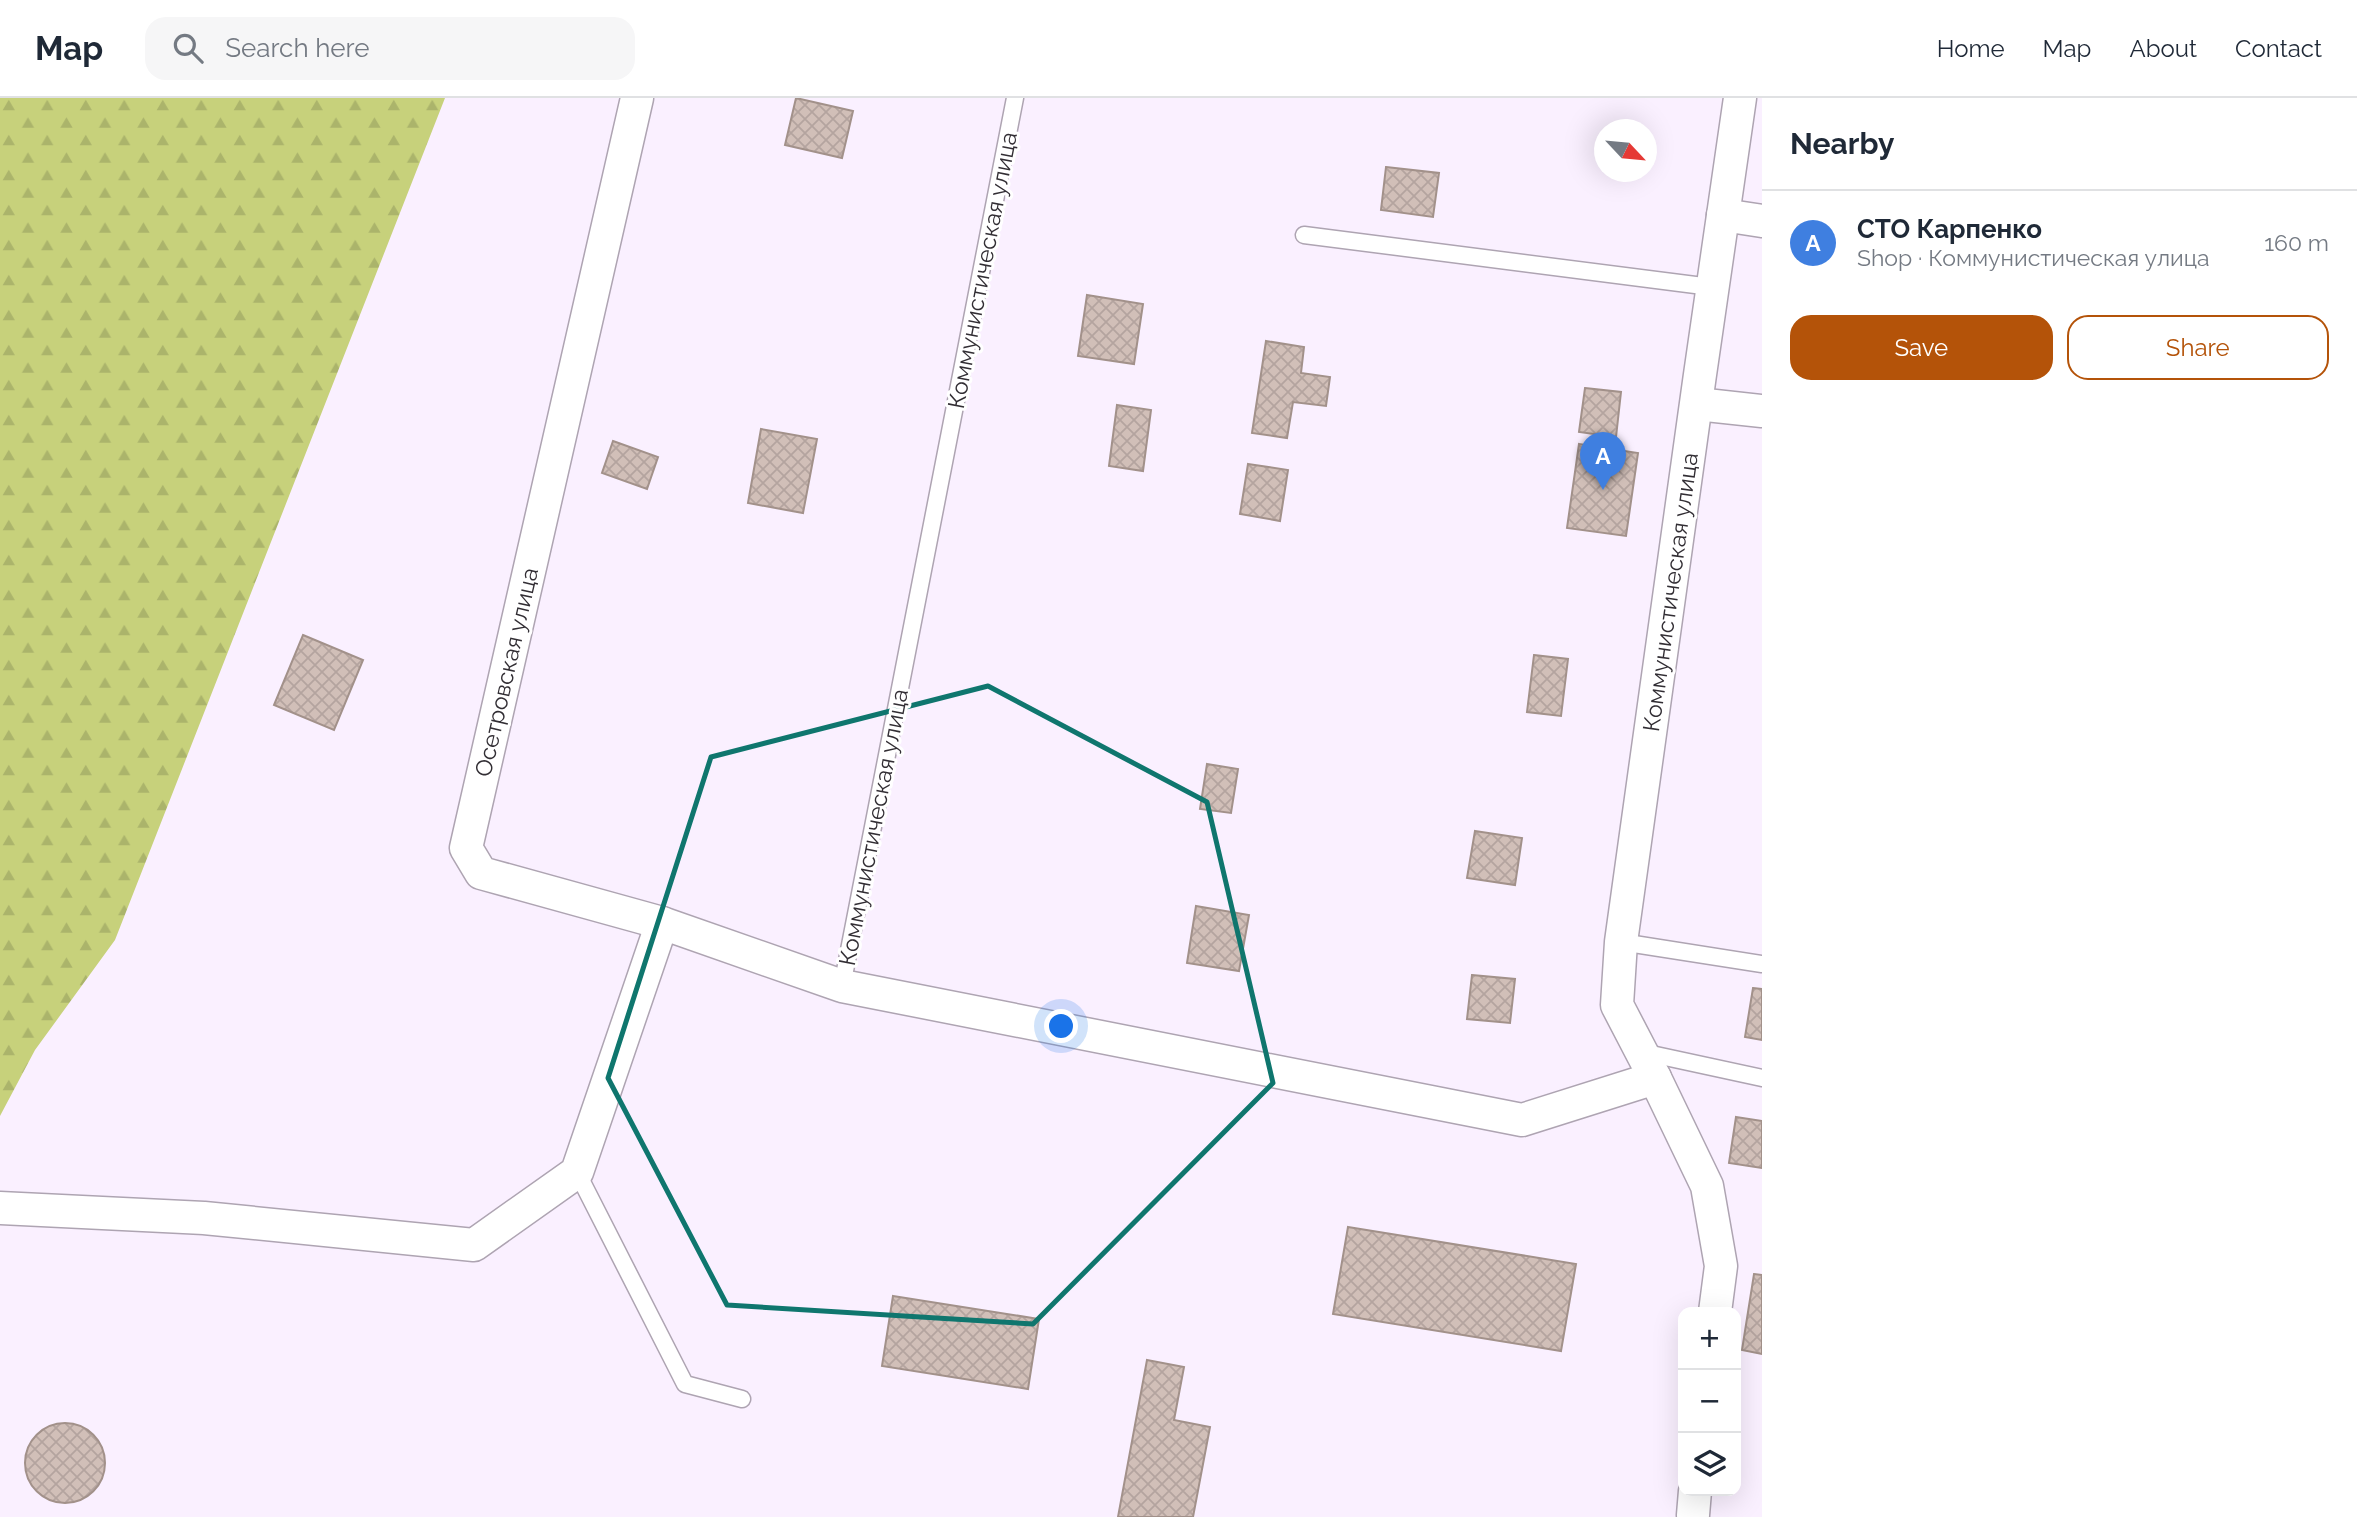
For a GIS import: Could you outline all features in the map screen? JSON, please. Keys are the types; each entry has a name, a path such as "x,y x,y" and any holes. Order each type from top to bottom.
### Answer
{"street":[{"name":"Осетровская улица","path":"637,98 466,848 481,873 662,923 842,986"},
{"name":"Коммунистическая улица","path":"1716,1307 1720,1266 1707,1186 1617,1005 1621,942 1711,287 1740,98"},
{"path":"1723,215 1762,221"},
{"path":"1697,404 1762,411"},
{"path":"0,1208 204,1218 474,1245 577,1172 662,923"},
{"name":"Коммунистическая улица","path":"842,986 1522,1120 1648,1065"}],"lane":[{"name":"Коммунистическая улица","path":"842,986 1016,98"},
{"path":"1304,234 1711,287"},
{"path":"1621,942 1762,964"},
{"path":"1648,1065 1762,1078"},
{"path":"577,1172 685,1384 742,1399"}],"highlighted area":[{"path":"988,686 1207,802 1273,1083 1033,1324 727,1305 608,1078 711,757"}],"green space":[{"path":"0,98 445,98 115,940 35,1050 0,1116"}],"building":[{"path":"796,98 853,111 842,158 785,145"},
{"path":"1386,167 1439,173 1433,217 1381,210"},
{"path":"1087,295 1143,304 1134,364 1078,356"},
{"path":"1266,341 1304,347 1301,373 1330,377 1326,406 1293,402 1287,438 1252,433"},
{"path":"1585,388 1621,392 1616,437 1579,432"},
{"path":"1117,405 1151,410 1143,471 1109,466"},
{"path":"761,429 817,439 803,513 748,503"},
{"path":"613,441 658,457 647,489 602,473"},
{"path":"1579,444 1638,453 1626,536 1567,528"},
{"path":"1248,464 1288,470 1280,521 1240,514"},
{"path":"303,635 363,660 334,730 274,705"},
{"path":"1534,655 1568,659 1561,716 1527,712"},
{"path":"1207,764 1238,769 1231,813 1200,809"},
{"path":"1475,831 1522,838 1515,885 1467,878"},
{"path":"1196,906 1249,915 1239,971 1187,963"},
{"path":"1472,975 1515,979 1510,1023 1467,1019"},
{"path":"1753,988 1762,989 1762,1040 1745,1037"},
{"path":"1736,1117 1762,1121 1762,1168 1729,1163"},
{"path":"1348,1227 1576,1264 1561,1351 1333,1314"},
{"path":"1754,1274 1762,1275 1762,1354 1742,1350"},
{"path":"893,1296 1039,1319 1028,1389 882,1366"},
{"path":"1147,1360 1184,1367 1174,1420 1210,1427 1193,1517 1118,1517"},
{"path":"57,1423 73,1423 94,1434 105,1455 105,1471 94,1492 73,1503 57,1503 43,1497 31,1485 25,1471 25,1455 31,1441 43,1429"}],"place":[{"name":"СТО Карпенко","path":"1603,490"}]}
